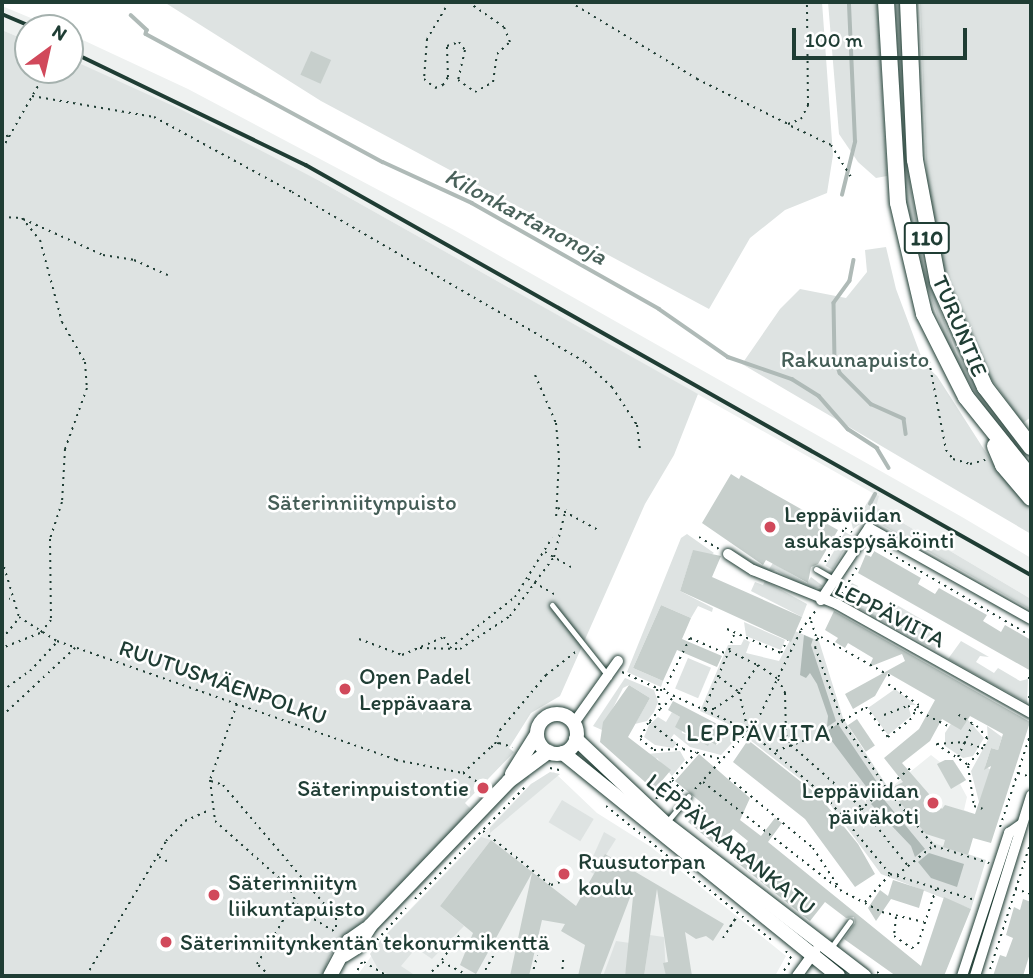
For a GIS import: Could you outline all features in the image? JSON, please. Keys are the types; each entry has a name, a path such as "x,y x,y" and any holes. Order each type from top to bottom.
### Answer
{"main road":[{"name":"TURUNTIE","path":"886,2 893,162 909,261 924,314 947,364 987,428 1031,478"},
{"name":"TURUNTIE","path":"908,2 915,160 938,282 985,387 1031,447"},
{"path":"987,428 1003,465 1031,498"},
{"path":"330,976 370,926 509,781 543,719 553,714 567,716 574,723 576,739 509,781"},
{"path":"537,734 555,752"},
{"name":"LEPPÄVAARANKATU","path":"576,739 662,828 813,960 838,976"},
{"name":"LEPPÄVAARANKATU","path":"555,752 662,828"},
{"name":"LEPPÄVAARANKATU","path":"813,960 864,976"}],"street":[{"path":"821,600 862,533 876,530 1031,619"},
{"name":"LEPPÄVIITA","path":"728,554 821,600 837,604 1031,713"},
{"path":"574,723 613,669"},
{"path":"975,976 1031,796"},
{"path":"962,976 1009,833 1022,824"}],"lane":[{"path":"818,570 835,580"},
{"path":"552,605 582,646 613,669"},
{"path":"662,828 689,796"},
{"path":"813,960 850,921"}],"path":[{"path":"449,2 427,39 424,79 435,88 443,85 448,78 447,46 459,41 465,50 458,80 475,92 493,82 497,54 510,42 504,27 468,2"},
{"path":"570,2 719,91 831,145 851,177"},
{"path":"788,124 801,119 808,105 807,2"},
{"path":"2,149 39,84"},
{"path":"32,96 154,117 292,192 585,362 612,387 638,425 640,450"},
{"path":"2,130 9,138"},
{"path":"2,217 22,218 103,254 134,260 168,275"},
{"path":"2,648 40,633 51,620 50,539 62,502 65,449 87,388 85,362 62,322 40,240 22,218"},
{"path":"1031,294 1031,310"},
{"path":"929,361 946,450 953,459 970,464 988,458"},
{"path":"535,375 556,422 556,520"},
{"path":"558,508 566,509 598,530"},
{"path":"418,648 460,649 486,635 516,610 537,584 554,556 566,509"},
{"path":"818,570 845,528"},
{"path":"862,533 1031,636"},
{"path":"450,648 509,603 527,579 551,537"},
{"path":"699,537 728,554"},
{"path":"544,551 574,569"},
{"path":"837,604 864,554"},
{"name":"RUUTUSMÄENPOLKU","path":"2,560 11,599 19,617 40,633 57,641 397,760 463,773"},
{"path":"527,579 557,596"},
{"path":"2,597 11,599"},
{"path":"672,780 689,796 748,730 778,678 801,630 811,620 821,600"},
{"path":"509,603 516,610"},
{"path":"2,639 19,617"},
{"path":"811,620 817,639 815,646 842,721 884,789 934,846 989,863"},
{"path":"727,629 781,653 787,640"},
{"path":"704,709 735,633"},
{"path":"359,639 402,655 444,637 450,648"},
{"path":"817,639 821,637 892,677"},
{"path":"663,691 690,638 758,665 778,678 785,693 786,735 791,745 862,808 908,866"},
{"path":"2,691 30,671 57,641"},
{"path":"482,785 463,773 495,745 500,730 546,675 582,646"},
{"path":"2,716 75,648"},
{"path":"704,709 714,709 739,692 758,665"},
{"path":"613,669 748,730 824,795 890,874 976,901"},
{"path":"718,676 739,692 748,730"},
{"path":"1028,677 1031,680"},
{"path":"775,751 819,735 866,707 888,737 918,708 919,702 888,684"},
{"path":"1031,686 1031,703"},
{"path":"656,688 660,709"},
{"path":"674,696 649,722 640,739 654,750 683,749 721,759"},
{"path":"237,703 210,780 211,809 228,836 287,885 302,912 336,932 363,962 387,976"},
{"path":"884,715 898,706 918,708 948,726"},
{"path":"956,713 973,723 987,738 968,765 974,806 983,809"},
{"path":"649,722 683,749"},
{"path":"957,759 973,723"},
{"path":"968,765 936,744 964,742 982,748"},
{"path":"495,745 511,746"},
{"path":"655,799 696,751"},
{"path":"847,820 913,766"},
{"path":"548,768 568,773"},
{"path":"1017,773 1031,777"},
{"path":"729,778 813,848 840,890"},
{"path":"373,944 532,779"},
{"path":"210,780 223,785 336,918 336,932"},
{"path":"702,782 840,890 864,904 924,922"},
{"path":"824,795 834,783"},
{"path":"598,799 792,960 813,960"},
{"path":"86,976 175,829 211,809"},
{"path":"482,830 551,885 570,879"},
{"path":"988,976 1031,841"},
{"path":"897,875 934,846"},
{"path":"157,856 167,861"},
{"path":"864,904 890,874"},
{"path":"897,915 894,936 912,948 936,888"},
{"path":"1016,889 1031,894"},
{"path":"270,976 260,970 257,964 295,902"},
{"path":"723,938 738,915"},
{"path":"422,969 428,975 442,962 444,954 461,933"},
{"path":"439,950 444,954"},
{"path":"482,976 494,954"},
{"path":"532,976 537,957"},
{"path":"562,976 563,960"},
{"path":"780,976 792,960"},
{"path":"354,976 363,962"},
{"path":"442,962 470,976"},
{"path":"428,964 434,969"},
{"path":"257,976 260,970"}],"shaded area":[{"path":"2,6 21,14 14,14 14,35 2,30"},
{"path":"84,41 188,89 454,230 962,517 1031,558 1031,599 876,507 878,496 318,180 84,66"},
{"path":"804,635 813,639 811,645 836,721 827,727 828,716 817,684 810,673 806,678 800,675"},
{"path":"838,724 881,788 866,801 868,789 825,732"},
{"name":"Leppäviidan päiväkoti","path":"931,755 940,762 953,760 966,780 960,784 967,797 964,810 969,812 968,855 934,843 889,789"},
{"name":"Ruusutorpan koulu","path":"554,772 597,813 651,847 786,956 775,976 357,976 390,930 531,784"},
{"path":"881,796 925,849 915,857 911,846 871,804"},
{"path":"929,853 964,864 957,887 931,878 918,862"}],"green space":[{"path":"164,2 822,2 833,155 827,193 785,210 750,238 709,309 321,101"},
{"path":"828,2 877,2 887,176 876,178 858,162 839,134"},
{"path":"895,2 900,2 908,171 924,267 956,353 1031,465 999,430 951,354 920,267 906,201"},
{"path":"920,2 1031,2 1031,417 1023,423 985,370 951,300 940,256 927,184"},
{"name":"Säterinniitynpuisto","path":"2,30 14,35 14,84 84,84 84,65 182,110 318,180 698,394 674,455 645,504 560,696 531,713 509,748 514,752 465,803 470,808 447,838 329,957 323,976 2,976"},
{"name":"Rakuunapuisto","path":"886,247 896,289 924,364 937,376 994,465 1031,505 1031,534 742,364 780,309 800,289 846,298 867,272 865,250"},
{"path":"873,493 879,496 876,507 1031,599 1031,610 875,521 867,519 853,529 850,517 864,508"},
{"path":"845,532 852,536 832,570 826,566"},
{"path":"687,534 714,553 708,557 693,551 680,591 713,608 712,612 698,606 691,618 661,605 633,668 663,681 661,687 627,672 681,538"},
{"path":"732,549 769,569 773,563 807,583 811,577 823,586 810,590 776,570 770,572 759,568"},
{"path":"765,581 807,604 802,617 751,591 755,582 763,585"},
{"path":"852,583 858,586 850,599 861,605 868,594 886,608 897,605 933,626 930,633 938,645 935,650 842,599"},
{"path":"744,622 785,640 781,650 746,636"},
{"path":"795,631 819,641 843,718 889,789 934,843 986,860 971,909 881,874 826,799 741,733 721,755 690,747 674,734 671,738 677,743 673,748 655,745 644,737 649,725 658,717 666,722 672,712 680,717 682,733 717,745 730,725 700,711 728,645 741,645 744,639 750,642 746,653 779,661"},
{"path":"961,641 989,657 980,656 976,662 994,673 998,668 1020,681 1028,679 1027,703 948,659"},
{"path":"688,658 711,668 698,698 675,688"},
{"path":"625,678 654,690 658,702 654,712 647,721 635,724 650,698 629,685 623,688 602,730 593,726"},
{"path":"895,689 916,705 908,705 911,716 888,735 868,708"},
{"path":"956,716 968,720 984,738 973,756 963,758 945,746 945,733"},
{"path":"987,726 1002,737 998,750 991,748 985,767 995,771 979,802 971,771 988,740"},
{"path":"680,751 685,760 672,776 657,758 654,761 647,754"},
{"path":"550,772 560,774 490,833 490,828 531,784"},
{"path":"526,774 530,777 369,939 395,908"},
{"path":"562,800 594,819 580,841 549,822"},
{"path":"604,832 616,839 594,874 587,870"},
{"path":"481,837 491,840 440,906 464,926 432,959 416,948 401,966 416,976 391,976 378,969 370,954 379,942"},
{"path":"650,935 664,937 666,976 644,976"},
{"path":"616,941 630,943 625,976 603,976"}],"building":[{"path":"311,51 331,60 321,84 300,75"},
{"name":"Leppäviidan asukaspysäköinti","path":"731,474 739,479 741,475 838,530 818,564 811,567 808,583 766,560 763,565 702,523"},
{"path":"693,550 721,556 712,577 802,617 791,642 680,591"},
{"path":"874,551 921,578 918,584 935,594 939,588 987,615 983,621 1001,632 1005,625 1031,640 1031,671 858,573 866,554 871,557"},
{"path":"661,605 691,618 682,639 722,656 717,667 677,650 663,681 633,668"},
{"path":"834,611 1030,722 991,843 973,838 968,855 943,847 945,840 926,834 889,789 903,782 884,758 919,729 935,700 888,673 875,696 853,709 845,694 905,661 902,654 869,667 873,658 848,643 845,648 835,642 838,638 825,630","holes":["970,716 1003,734 998,750 991,748 984,770 991,766 975,814 945,805 942,809 902,763 930,741 942,719 961,730"]},
{"path":"629,685 650,698 628,737 671,770 654,790 600,742 603,722"},
{"path":"673,701 725,728 716,745 710,742 708,746 675,727 680,717 668,710"},
{"path":"857,719 875,746 866,752 848,725"},
{"path":"748,740 819,796 858,844 875,874 855,887 805,819 733,762"},
{"path":"699,754 750,798 740,820 761,836 775,818 782,823 768,842 921,966 944,897 971,909 944,976 896,976 844,939 855,923 854,917 846,918 825,902 810,921 734,860 748,841 733,829 718,847 688,822 703,804 675,781"},
{"path":"953,760 966,780 951,789 937,764"},
{"path":"491,840 576,906 605,854 724,924 713,941 706,936 696,939 685,932 692,976 666,976 663,963 668,962 657,889 644,976 625,976 634,887 600,976 578,976 585,945 561,931 565,924 542,920 529,976 510,976 532,873 476,974 460,965 473,933 440,906"},
{"path":"893,880 924,890 919,908 891,899 876,921 868,908 880,890 888,896"},
{"path":"1023,899 1031,902 1031,950 1023,976 993,976 1000,955 1006,957 1013,938 1006,935 1014,907 1020,910"}],"waterway":[{"path":"842,195 855,142 849,2"},
{"name":"Kilonkartanonoja","path":"131,15 147,30 146,34 383,162 472,203 659,309 728,357 792,379 819,396 848,429 877,448 889,468"},
{"path":"854,260 850,281 834,303 835,359 840,373 871,404 904,419 906,434"},
{"path":"870,504 875,494"}],"railway":[{"path":"2,14 14,19"},
{"path":"84,58 306,165 1031,575"}],"place":[{"name":"Leppäviidan asukaspysäköinti","path":"770,527"},
{"name":"Open Padel Leppävaara","path":"345,689"},
{"name":"Säterinpuistontie","path":"483,788"},
{"name":"Leppäviidan päiväkoti","path":"933,803"},
{"name":"Ruusutorpan koulu","path":"564,874"},
{"name":"Säterinniityn liikuntapuisto","path":"214,895"},
{"name":"Säterinniitynkentän tekonurmikenttä","path":"166,942"}],"district":[{"name":"LEPPÄVIITA","path":"759,733"}]}
